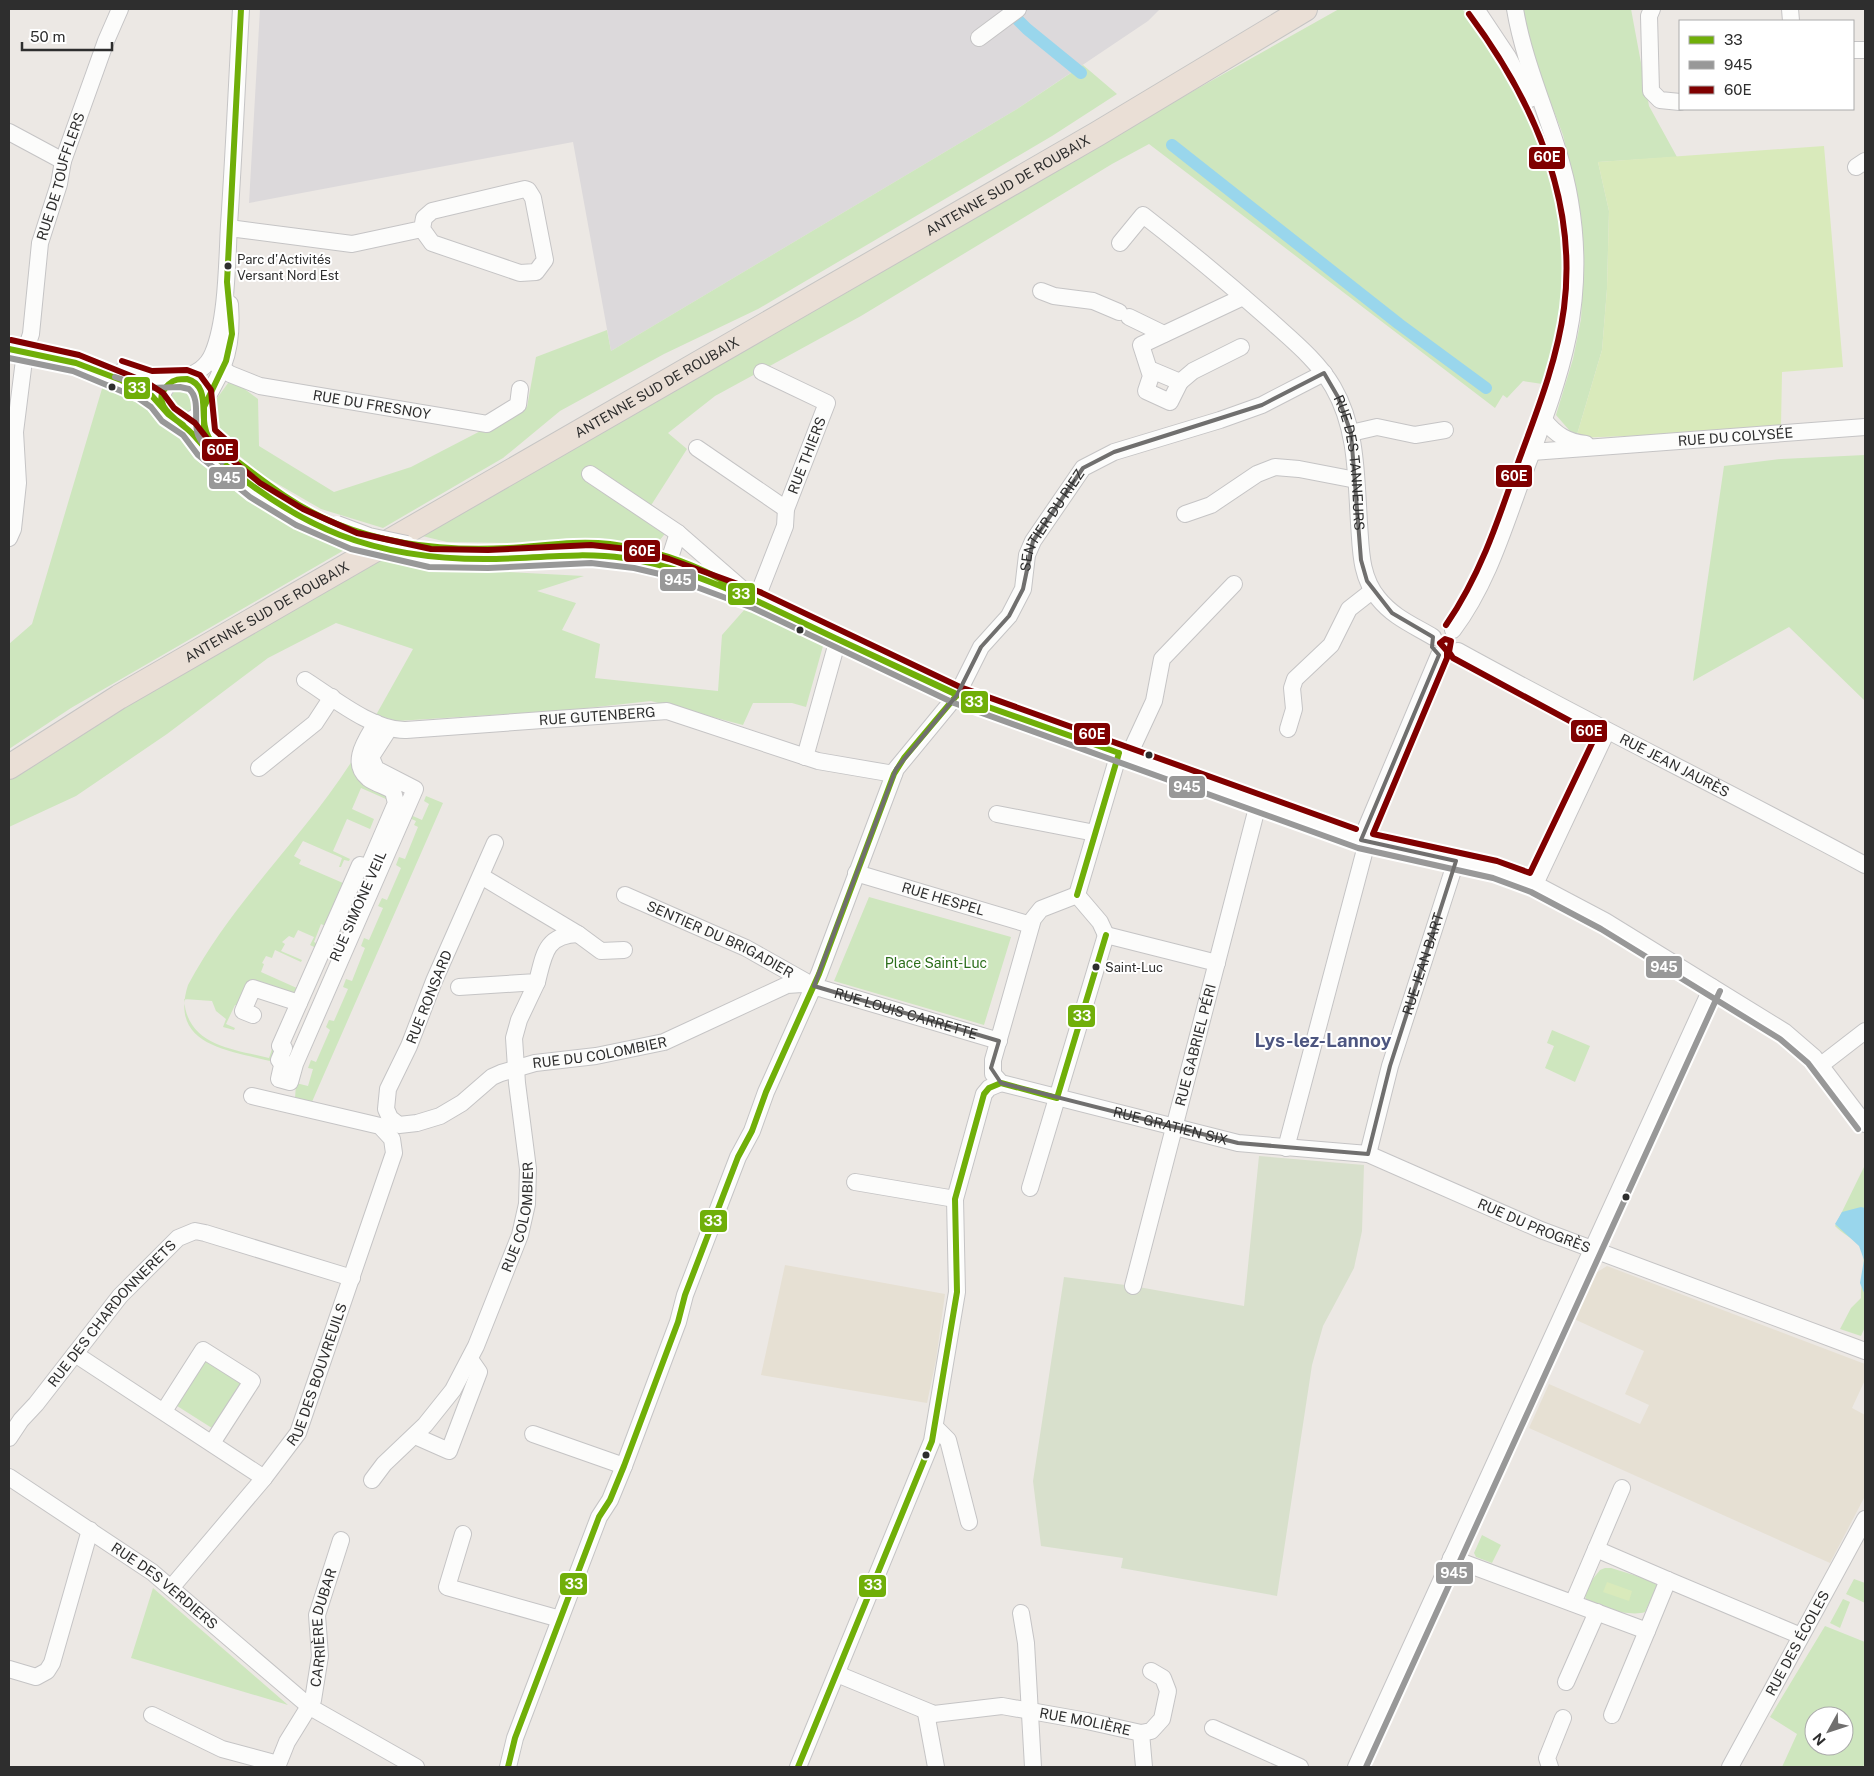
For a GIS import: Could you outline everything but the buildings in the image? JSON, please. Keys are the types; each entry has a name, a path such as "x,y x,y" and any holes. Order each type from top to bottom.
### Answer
{"highway":[{"name":"ANTENNE SUD DE ROUBAIX","path":"9,758 97,700 1070,139 1148,86 1272,9"},
{"name":"ANTENNE SUD DE ROUBAIX","path":"9,767 119,697 1097,134 1305,9"}],"street":[{"name":"RUE DE TOUFFLERS","path":"9,538 13,529 18,482 14,441 26,352 31,334 40,243 59,184 63,161 106,41 120,9"},
{"path":"175,419 190,420 203,405 216,365 217,342 226,282 241,9"},
{"path":"979,38 1018,9"},
{"path":"1476,9 1508,57 1556,151"},
{"path":"1453,630 1470,606 1483,582 1544,420 1562,365 1573,316 1575,296 1574,225 1568,190 1525,57 1515,9"},
{"path":"1652,9 1649,16 1652,91 1660,100 1679,102"},
{"path":"9,132 63,161"},
{"path":"525,189 528,190 533,198 545,260 536,272 520,273 432,243 422,229 424,218 432,210 525,189"},
{"name":"RUE DES TANNEURS","path":"1120,242 1142,215 1200,259 1306,354 1324,374 1338,397 1351,433 1361,560 1365,576 1372,591 1392,613 1433,637"},
{"path":"229,228 352,244 422,229"},
{"path":"1041,291 1054,296 1093,302 1164,334"},
{"path":"1240,347 1193,371 1180,382 1170,402 1146,391 1151,376 1141,345 1243,297"},
{"path":"9,349 94,369 142,390 163,407 168,414 189,429 211,453 255,490 286,510 392,551 455,560 607,555 669,562"},
{"path":"26,352 61,352 145,378 190,380 199,386 206,432 214,443 276,491 332,527 407,544 460,550 596,543 639,549 669,562 718,577 756,600 958,696 1364,841 1495,870 1535,884 1573,903 1785,1032 1821,1065 1865,1124"},
{"path":"163,407 164,392 178,380 216,365"},
{"name":"RUE DU FRESNOY","path":"216,365 248,382 275,389 487,424 518,405 520,388"},
{"path":"1149,369 1180,382"},
{"name":"RUE THIERS","path":"756,600 785,526 786,509 827,403 762,372"},
{"name":"SENTIER DU RIEZ","path":"508,1767 515,1738 600,1515 610,1500 624,1466 678,1322 685,1295 738,1157 752,1131 775,1071 814,986 894,774 904,758 958,696 981,647 1006,621 1022,593 1027,556 1033,541 1083,468 1114,452 1220,420 1262,405 1324,374"},
{"name":"RUE DU COLYSÉE","path":"1544,420 1553,432 1573,443 1606,445 1865,426"},
{"path":"1351,433 1377,427 1415,435 1445,430"},
{"name":"RUE DU COLYSÉE","path":"1532,452 1587,449 1606,445"},
{"name":"RUE THIERS","path":"697,448 786,509"},
{"path":"1185,514 1211,505 1257,474 1275,467 1299,469 1356,480"},
{"path":"590,474 678,534 756,600"},
{"path":"669,562 678,534"},
{"path":"1077,895 1095,833 1124,755 1154,701 1162,659 1234,584"},
{"path":"1288,729 1294,709 1292,688 1296,679 1331,645 1349,609 1372,591"},
{"path":"1440,630 1453,630 1460,640 1458,651 1449,656 1439,655 1432,647 1433,637 1440,630"},
{"path":"806,757 838,639"},
{"name":"RUE JEAN JAURÈS","path":"1458,651 1865,865"},
{"path":"1286,1148 1364,841 1439,655"},
{"name":"RUE GUTENBERG","path":"305,680 382,726 406,730 667,711 806,757 894,774"},
{"path":"259,768 316,723 332,697"},
{"path":"382,726 371,756 372,765 376,769 415,789 295,1064 290,1082 285,1081 279,1079 283,1061 279,1060 284,1048 280,1046 353,867 368,868 397,800 390,789 368,778 361,766 360,750 382,726"},
{"path":"1535,884 1607,731"},
{"name":"RUE GABRIEL PÉRI","path":"1133,1286 1258,804"},
{"path":"997,814 1095,833"},
{"name":"RUE RONSARD","path":"387,1123 385,1103 388,1089 409,1046 434,982 495,844"},
{"name":"RUE JEAN BART","path":"1368,1154 1392,1057 1456,861"},
{"name":"RUE HESPEL","path":"856,873 1031,925"},
{"path":"481,876 578,934 602,951 624,950"},
{"name":"SENTIER DU BRIGADIER","path":"625,895 746,948 814,986"},
{"path":"1057,1098 1002,1083 993,1074 992,1068 1031,925 1036,914 1041,909 1077,895"},
{"path":"1030,1188 1106,935 1100,922 1077,895"},
{"path":"515,1068 515,1030 537,982 548,947 560,937 578,934"},
{"path":"1106,935 1217,963"},
{"name":"RUE RONSARD","path":"459,987 537,982"},
{"name":"RUE DU COLOMBIER","path":"252,1096 366,1122 406,1126 428,1120 462,1103 492,1077 515,1068 654,1045 788,985 814,986"},
{"name":"RUE LOUIS CARRETTE","path":"814,986 999,1041"},
{"path":"1356,1767 1712,987"},
{"path":"244,1006 254,988 299,1003"},
{"path":"1821,1065 1865,1031"},
{"name":"RUE COLOMBIER","path":"372,1480 384,1464 414,1436 444,1402 470,1359 520,1235 528,1188 527,1144 515,1068"},
{"path":"280,1103 285,1081"},
{"path":"798,1767 924,1465 935,1427 957,1292 955,1199 984,1094 989,1088 1002,1083"},
{"name":"RUE GRATIEN SIX","path":"1057,1098 1238,1143 1286,1148"},
{"name":"RUE DES BOUVREUILS","path":"171,1588 292,1443 302,1424 394,1154 387,1123"},
{"name":"RUE DU PROGRÈS","path":"1286,1148 1368,1154 1525,1223 1865,1351"},
{"path":"855,1182 955,1199"},
{"name":"RUE DES CHARDONNERETS","path":"9,1438 21,1420 36,1404 120,1296 186,1232 205,1233 352,1278"},
{"path":"164,1411 203,1350 252,1380 212,1443"},
{"path":"75,1354 264,1478"},
{"path":"414,1436 449,1451 479,1372 470,1359"},
{"path":"935,1427 948,1440 970,1522"},
{"path":"533,1434 624,1466"},
{"name":"RUE DES VERDIERS","path":"9,1478 143,1565 310,1707 416,1767"},
{"path":"1573,1603 1622,1488"},
{"name":"RUE DES ÉCOLES","path":"1730,1767 1865,1519"},
{"path":"9,1669 36,1677 47,1672 52,1664 90,1530"},
{"path":"462,1534 447,1587 560,1620"},
{"name":"CARRIÈRE DUBAR","path":"277,1765 287,1742 310,1707 314,1696 320,1656 316,1615 342,1540"},
{"path":"1596,1549 1801,1636"},
{"path":"1451,1558 1647,1631"},
{"path":"1612,1715 1668,1580"},
{"path":"1566,1682 1597,1612"},
{"name":"RUE MOLIÈRE","path":"1021,1613 1026,1643 1033,1767"},
{"name":"RUE MOLIÈRE","path":"837,1674 926,1713 951,1714 1002,1706 1141,1733 1151,1731 1162,1719 1168,1691 1164,1678 1151,1671"},
{"path":"926,1713 936,1767"},
{"path":"152,1716 222,1749 277,1765"},
{"path":"1550,1767 1547,1758 1563,1718"},
{"path":"1213,1728 1300,1767"},
{"name":"RUE MOLIÈRE","path":"1141,1733 1144,1767"}],"highlighted area":[{"path":"1324,373 1338,397 1351,433 1361,560 1367,581 1392,613 1433,637 1432,647 1439,655 1361,840 1456,861 1390,1066 1368,1154 1238,1143 1001,1083 991,1068 999,1041 814,986 896,769 957,695 981,647 1009,616 1023,589 1033,541 1083,468 1114,452 1262,405"}],"shaded area":[{"path":"260,9 1160,9 1148,21 1017,109 611,351 573,142 249,203"},
{"path":"785,1265 945,1294 936,1360 927,1403 761,1375"},
{"path":"1607,1266 1865,1364 1865,1380 1852,1408 1865,1415 1865,1496 1830,1563 1529,1428 1549,1384 1640,1424 1649,1405 1625,1394 1644,1351 1574,1319 1594,1274"}],"green space":[{"path":"1339,9 1462,9 1503,65 1556,176 1562,202 1568,258 1568,299 1549,385 1523,381 1507,398 1503,395 1495,408 1149,144 1112,164 861,316 715,396 668,433 687,449 650,507 672,525 655,546 597,538 519,543 447,542 418,535 951,227"},
{"path":"1521,9 1631,9 1649,106 1677,157 1598,162 1609,211 1607,289 1602,350 1576,438 1556,415 1573,359 1581,319 1584,261 1581,215 1563,135 1531,51"},
{"path":"1083,65 1117,94 1052,136 758,309 664,354 560,411 503,458 383,528 321,509 264,476 225,444 211,428 207,412 231,379 258,399 259,446 334,492 411,467 527,407 536,357 607,330 611,351 1017,109"},
{"path":"1824,146 1843,367 1782,372 1781,426 1677,434 1576,438 1602,350 1607,289 1609,211 1598,162"},
{"path":"104,382 161,417 230,476 276,512 323,540 346,549 71,708 9,749 9,644 32,624"},
{"path":"183,388 191,392 195,400 191,408 183,412 175,408 171,400 175,392"},
{"path":"1865,455 1865,701 1789,627 1693,681 1724,466 1781,459"},
{"path":"384,558 409,567 584,576 537,591 576,603 562,630 600,644 595,678 718,691 722,635 745,609 823,646 806,707 792,703 753,703 743,725 651,701 569,710 397,721 376,715 413,649 336,623 268,658 167,734 76,796 9,827 9,777 39,756"},
{"path":"360,748 395,803 361,788 352,809 374,819 370,829 347,819 333,851 350,859 349,861 344,860 341,867 339,867 342,858 303,841 294,856 301,860 299,864 343,883 328,927 321,924 314,942 320,945 316,948 310,945 314,937 298,930 294,938 289,936 282,942 285,944 281,951 302,960 301,962 275,950 272,958 266,956 262,963 264,964 261,972 299,989 290,1007 254,991 246,1009 235,1005 226,1024 235,1028 234,1030 223,1027 226,1019 216,1011 212,1001 185,999 188,985 207,953 250,893 319,808"},
{"path":"426,796 443,803 311,1104 295,1099 296,1083 308,1086 313,1069 308,1068 311,1060 316,1062 330,1030 326,1027 329,1020 334,1021 348,989 343,987 346,979 352,981 365,948 361,946 364,938 369,940 383,908 378,906 382,898 387,900 401,868 396,865 399,857 405,859 418,827 414,825 416,821 405,816 406,813 422,820 429,804 424,801"},
{"name":"Place Saint-Luc","path":"869,897 1011,937 984,1025 834,981"},
{"path":"185,1003 187,1015 193,1027 203,1036 227,1048 269,1058 272,1049 274,1050 270,1061 220,1048 194,1033 187,1021"},
{"path":"1552,1030 1590,1046 1575,1082 1545,1068 1554,1046 1547,1043"},
{"path":"1259,1156 1364,1165 1362,1231 1354,1268 1323,1326 1312,1365 1277,1596 1121,1568 1123,1558 1041,1546 1033,1481 1064,1277 1133,1286 1244,1306"},
{"path":"1865,1165 1865,1327 1861,1336 1840,1329 1851,1308 1861,1298 1864,1264 1862,1251 1858,1243 1835,1226"},
{"path":"209,1359 241,1380 243,1387 215,1430 174,1404 202,1361"},
{"path":"1482,1535 1501,1545 1492,1563 1476,1557 1474,1553"},
{"path":"1611,1568 1653,1581 1657,1586 1645,1612 1615,1611 1586,1600 1584,1590 1600,1570"},
{"path":"1854,1579 1865,1583 1865,1603 1846,1594"},
{"path":"1607,1582 1632,1591 1629,1601 1603,1592"},
{"path":"153,1588 288,1705 131,1658"},
{"path":"1843,1599 1850,1602 1840,1628 1830,1623"},
{"path":"1825,1626 1865,1642 1865,1763 1863,1767 1782,1767 1797,1734 1770,1717"}],"water":[{"path":"1861,1207 1865,1208 1865,1295 1860,1283 1864,1260 1859,1246 1835,1224 1842,1212"}],"waterway":[{"path":"1007,9 1027,29 1081,73"},
{"path":"1172,145 1399,324 1486,388"}],"transit line":[{"name":"33","path":"204,427 204,407 226,361 232,334 227,282 241,9"},
{"name":"60E","path":"1446,625 1469,586 1488,545 1539,404 1561,328 1567,268 1564,228 1557,190 1546,152 1531,116 1513,81 1469,14"},
{"name":"60E","path":"11,340 79,355 146,382 163,393 174,408 195,423 210,442 260,483 303,509 357,533 431,549 488,550 591,545 637,550 669,559 760,592 960,687 1356,829"},
{"name":"33","path":"9,349 76,363 121,380 152,396 168,414 183,425"},
{"name":"945","path":"9,358 73,371 138,398 151,407 162,421 183,435 198,455 250,497 296,525 351,549 429,567 488,568 591,563 634,568 664,575 753,608 954,703 1358,848 1493,878 1531,892 1601,929 1780,1039 1808,1063 1858,1129"},
{"name":"60E","path":"122,361 152,371 187,370 200,375 211,390 215,430 235,448"},
{"name":"945","path":"115,377 150,388 180,387 189,389 195,399 198,435 205,447 222,462"},
{"name":"33","path":"187,379 200,388 204,422 209,438 213,443 281,493 322,518 337,524 400,542 443,548 486,549 584,543 624,546 666,556 692,566 718,578 757,601 675,569 624,558 592,555 496,559 436,557 378,547 340,535 304,519 255,488 225,465 165,409 161,397 163,391 173,381 187,379"},
{"name":"33","path":"757,601 835,638"},
{"name":"33","path":"757,601 835,638"},
{"name":"33","path":"835,638 957,695"},
{"name":"33","path":"835,638 974,702 1119,753"},
{"name":"60E","path":"1445,639 1451,641 1449,652 1453,658 1596,735 1530,873 1497,861 1373,834 1447,658 1447,651 1440,643 1445,639"},
{"name":"33","path":"508,1767 515,1738 599,1517 610,1500 624,1466 678,1322 685,1295 738,1157 752,1131 766,1092 819,974 894,774 904,758 957,695"},
{"name":"33","path":"1077,895 1119,753"},
{"name":"33","path":"1057,1098 1106,935"},
{"name":"945","path":"1366,1767 1720,991"},
{"name":"33","path":"798,1767 932,1441 957,1292 955,1199 984,1094 989,1088 1001,1083 1057,1098"}],"place":[{"name":"Parc d'Activités Versant Nord Est","path":"228,266"},
{"name":"Saint-Luc","path":"1096,967"}],"district":[{"name":"Lys-lez-Lannoy","path":"1323,1040"}]}
